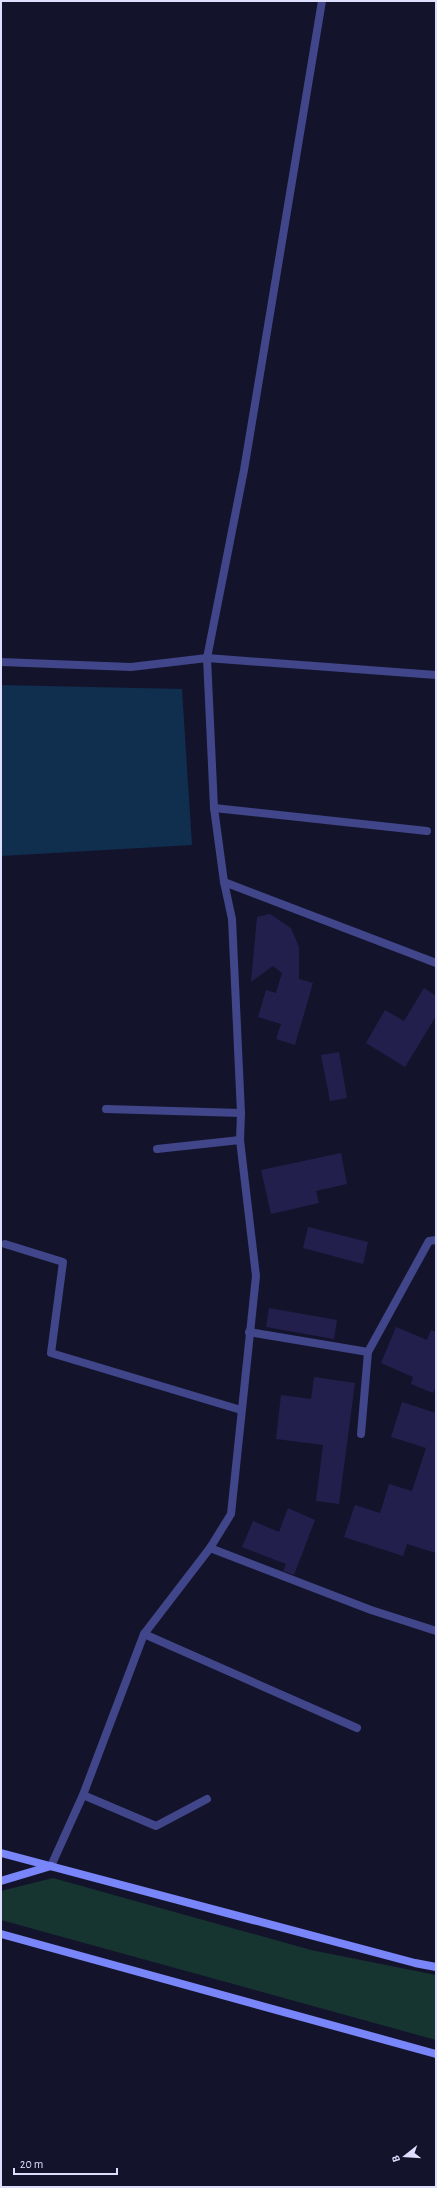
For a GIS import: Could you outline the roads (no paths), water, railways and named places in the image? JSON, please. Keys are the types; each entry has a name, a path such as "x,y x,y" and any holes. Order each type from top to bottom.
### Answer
{"main road":[{"path":"1,1853 415,1963 436,1967"},
{"path":"1,1881 51,1866"},
{"path":"1,1934 436,2054"}],"street":[{"path":"51,1866 83,1795 144,1634 210,1548 230,1514 256,1276 240,1140 241,1113 232,919 224,882 214,808 207,658 244,470 322,1"},
{"path":"1,662 131,667 207,658 436,675"},
{"path":"214,808 427,830"},
{"path":"224,882 436,963"},
{"path":"106,1109 241,1113"},
{"path":"157,1149 240,1140"},
{"path":"361,1434 368,1352 429,1241 436,1240"},
{"path":"5,1244 63,1262 51,1353 241,1410"},
{"path":"249,1332 368,1352"},
{"path":"210,1548 371,1610 436,1631"},
{"path":"144,1634 357,1728"},
{"path":"83,1795 156,1826 207,1799"}],"water":[{"path":"1,685 182,689 192,845 1,856"}]}
